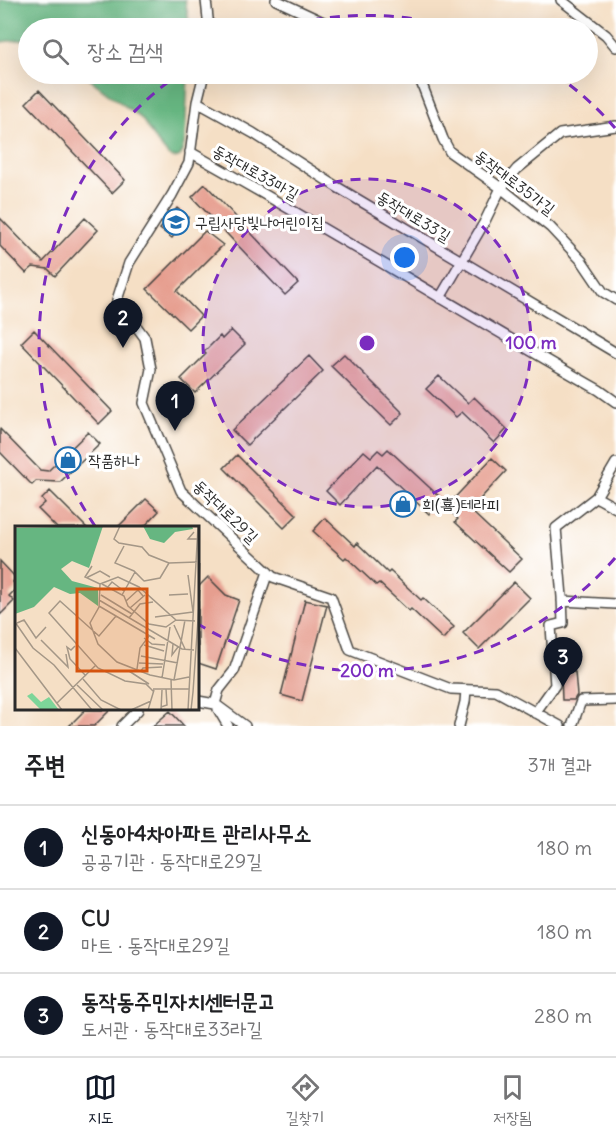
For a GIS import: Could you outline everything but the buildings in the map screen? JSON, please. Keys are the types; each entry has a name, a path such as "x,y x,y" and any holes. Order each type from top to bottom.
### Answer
{"street":[{"path":"206,0 208,18"},
{"path":"276,0 315,18"},
{"path":"561,0 584,18"},
{"path":"598,29 616,47"},
{"name":"동작대로29길","path":"202,84 189,163 172,195 129,263 117,300 145,338 151,369 144,403 181,491 273,577 331,597 350,650 451,689 496,691 560,726"},
{"name":"동작대로35가길","path":"422,84 442,140 450,152 550,226 582,261 603,292 616,300"},
{"name":"동작대로33길","path":"197,102 253,133 337,187 616,353"},
{"path":"440,298 484,223 501,188 517,169 560,134 616,126"},
{"name":"동작대로33마길","path":"190,152 280,202 616,402"},
{"path":"536,713 555,685 551,626 563,623 556,528 596,497 616,463"},
{"path":"596,497 616,508"},
{"path":"228,726 215,704 219,690 234,671 268,572"},
{"path":"562,601 616,604"},
{"path":"459,726 466,690"},
{"path":"572,726 581,701 616,700"},
{"path":"200,701 215,704 245,726"},
{"path":"122,726 137,711"}],"green space":[{"path":"0,0 185,0 188,18 18,18 18,40 0,42"},
{"path":"96,84 188,84 185,140 181,155 173,158 168,155 142,119"}],"place":[{"name":"구립사당빛나어린이집","path":"176,222"},
{"name":"CU","path":"123,348"},
{"name":"신동아4차아파트 관리사무소","path":"175,431"},
{"name":"작품하나","path":"68,460"},
{"name":"희(喜)테라피","path":"403,504"},
{"name":"동작동주민자치센터문고","path":"563,687"}]}
